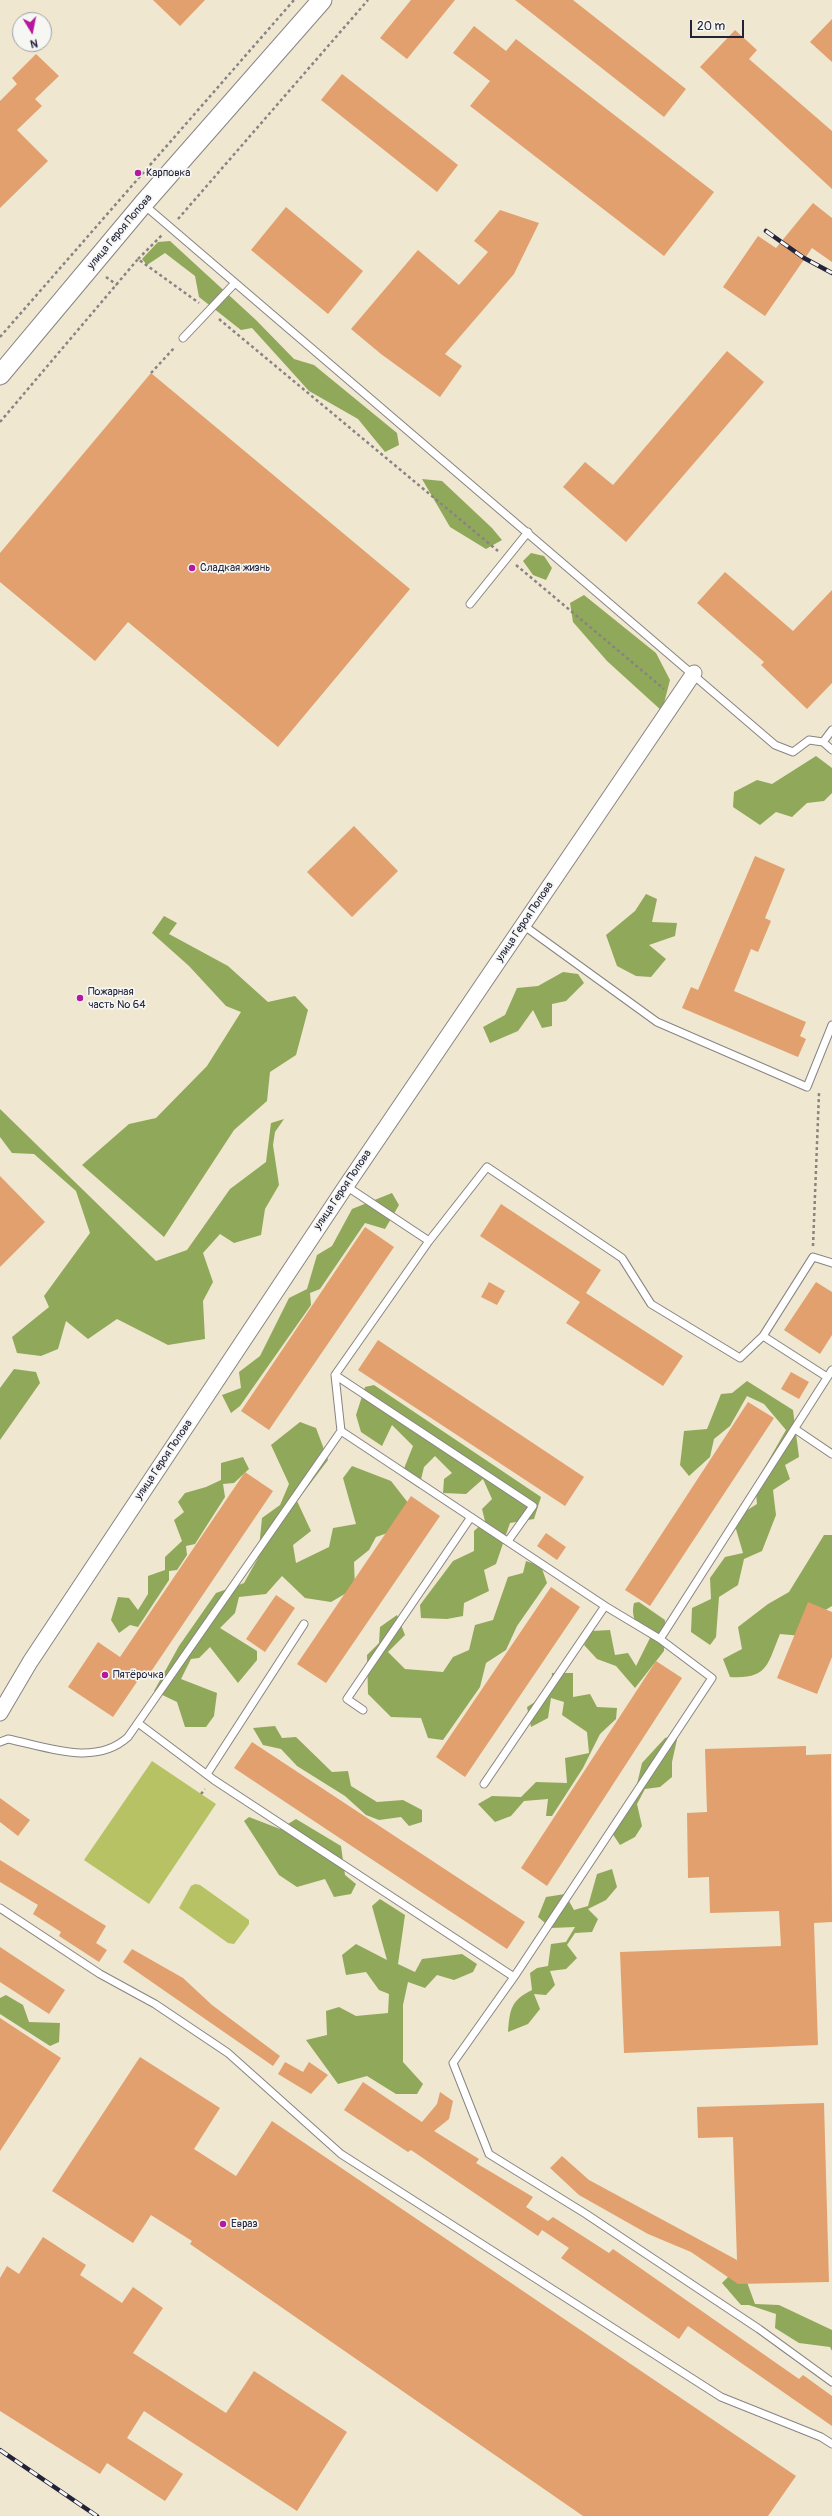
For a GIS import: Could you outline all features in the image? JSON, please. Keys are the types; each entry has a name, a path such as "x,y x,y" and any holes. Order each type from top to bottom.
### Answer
{"street":[{"name":"улица Героя Попова","path":"0,375 143,204 322,0"},
{"name":"улица Героя Попова","path":"0,1713 30,1662 346,1186 694,673"}],"lane":[{"path":"143,204 694,673 775,745 793,752 809,740 823,742 832,750"},
{"path":"183,338 235,283"},
{"path":"470,604 528,532"},
{"path":"823,742 832,730"},
{"path":"523,925 657,1022 807,1087 832,1025"},
{"path":"0,1742 8,1739 75,1753 97,1753 117,1747 138,1723 341,1431 335,1375 430,1241 487,1167 622,1258 651,1304 740,1358 763,1336 813,1256 832,1263"},
{"path":"346,1186 430,1241"},
{"path":"763,1336 827,1376"},
{"path":"660,1639 832,1370"},
{"path":"335,1375 533,1506 508,1542"},
{"path":"795,1429 832,1454"},
{"path":"341,1431 605,1606 660,1639 712,1678 514,1977 453,2063 489,2154 612,2232 759,2329 832,2382"},
{"path":"363,1710 347,1699 471,1517"},
{"path":"484,1784 605,1606"},
{"path":"208,1774 304,1624"},
{"path":"138,1723 208,1774 514,1977"},
{"path":"0,1908 100,1974 155,2004 228,2053 342,2154 355,2163 721,2397 821,2437 832,2444"}],"path":[{"path":"0,337 294,0"},
{"path":"0,422 138,259 170,228 368,0"},
{"path":"138,259 210,311 676,700"},
{"path":"151,373 183,338"},
{"path":"813,1256 819,1092"}],"green space":[{"path":"170,241 256,320 294,359 314,365 397,433 399,445 385,452 358,419 309,391 252,328 241,330 199,297 195,276 165,253 147,265 142,259 158,242"},
{"path":"422,479 442,481 492,528 502,540 486,549 450,527"},
{"path":"531,553 544,556 552,568 546,580 533,575 523,561"},
{"path":"584,595 656,653 670,680 662,711 607,661 573,622 570,603"},
{"path":"816,756 832,768 832,793 824,801 807,803 792,817 776,812 760,825 733,807 734,792 757,780 772,784"},
{"path":"646,894 657,899 652,922 677,923 675,936 649,945 666,959 651,977 636,976 617,966 606,935 635,911"},
{"path":"164,916 177,923 169,934 228,966 268,1002 295,996 308,1010 296,1055 270,1072 267,1101 234,1130 164,1237 82,1165 129,1124 156,1118 207,1066 241,1012 226,1006 189,966 152,933"},
{"path":"563,972 578,974 584,983 566,1001 552,1004 552,1026 542,1028 533,1010 518,1031 490,1043 483,1027 505,1015 517,988 538,986"},
{"path":"0,1109 156,1261 187,1250 230,1189 266,1162 271,1123 284,1119 275,1132 273,1145 279,1185 265,1209 261,1235 234,1243 220,1234 203,1253 213,1282 203,1301 205,1339 168,1345 117,1319 88,1339 66,1321 58,1349 41,1356 17,1353 12,1337 49,1307 44,1296 90,1233 76,1191 34,1154 12,1153 0,1137"},
{"path":"392,1193 399,1205 385,1229 365,1223 320,1289 310,1293 311,1305 240,1406 231,1413 222,1395 241,1388 239,1372 260,1356 289,1298 307,1289 317,1255 332,1246 352,1209"},
{"path":"14,1369 36,1372 40,1383 0,1440 0,1388"},
{"path":"747,1381 793,1410 799,1457 785,1465 790,1479 773,1490 776,1515 762,1551 744,1559 738,1585 719,1597 716,1637 710,1645 691,1632 692,1608 711,1599 710,1578 725,1557 743,1553 733,1519 757,1504 755,1484 786,1430 764,1404 747,1396 730,1426 714,1439 710,1457 689,1476 680,1465 684,1431 707,1429 721,1394 732,1393"},
{"path":"374,1385 541,1497 534,1519 510,1523 496,1564 484,1570 489,1591 464,1603 463,1616 447,1619 421,1618 420,1605 453,1561 474,1551 474,1531 485,1521 482,1509 492,1499 483,1479 466,1494 443,1493 444,1479 452,1473 435,1456 424,1467 419,1488 401,1476 413,1446 392,1425 382,1446 361,1432 356,1415 365,1387"},
{"path":"300,1422 316,1428 328,1460 297,1501 311,1531 293,1545 296,1563 329,1547 333,1528 356,1524 343,1478 352,1466 391,1481 416,1513 399,1529 376,1537 369,1550 354,1562 355,1588 331,1602 305,1598 282,1576 266,1594 239,1597 235,1613 220,1628 257,1651 257,1660 238,1683 210,1647 199,1658 191,1659 181,1679 217,1693 214,1716 206,1727 185,1727 177,1702 154,1691 179,1646 216,1593 244,1583 258,1558 262,1518 280,1505 289,1484 271,1445"},
{"path":"243,1457 249,1469 234,1483 223,1484 225,1497 195,1544 186,1546 187,1555 177,1570 169,1571 169,1580 138,1627 130,1625 119,1633 111,1620 118,1597 129,1598 138,1610 148,1594 148,1576 165,1570 165,1557 182,1541 174,1520 184,1512 178,1502 185,1493 206,1487 221,1480 221,1463"},
{"path":"824,1535 832,1535 832,1606 809,1620 802,1636 780,1634 768,1662 759,1672 743,1677 730,1677 723,1659 742,1649 738,1627 768,1604 789,1592"},
{"path":"526,1561 541,1566 547,1583 517,1626 506,1650 486,1663 480,1687 443,1740 428,1738 421,1718 391,1717 368,1694 367,1655 379,1643 380,1627 397,1615 405,1635 388,1652 405,1669 443,1672 453,1657 469,1650 475,1625 493,1620 508,1577 523,1573"},
{"path":"639,1602 665,1620 664,1651 635,1688 616,1666 597,1659 584,1645 592,1631 610,1630 615,1655 628,1653 636,1666 650,1638 642,1631 634,1619 634,1603"},
{"path":"552,1673 573,1673 573,1697 590,1694 597,1707 617,1708 616,1719 600,1734 583,1768 552,1816 546,1816 548,1799 524,1801 511,1816 495,1822 478,1804 492,1796 521,1797 536,1782 567,1783 565,1758 589,1753 587,1732 562,1715 564,1702 551,1698 548,1718 531,1727 527,1707 551,1692"},
{"path":"275,1726 282,1738 296,1737 332,1772 348,1771 351,1786 377,1802 403,1800 422,1810 422,1822 409,1826 401,1817 379,1820 366,1815 345,1796 297,1766 281,1749 263,1745 253,1728"},
{"path":"678,1735 672,1762 672,1777 660,1787 645,1789 637,1804 642,1826 635,1837 620,1845 608,1827 633,1801 642,1763 665,1738"},
{"path":"152,1761 216,1804 149,1904 84,1860"},
{"path":"249,1817 280,1829 296,1819 341,1846 345,1875 356,1884 351,1894 334,1897 325,1879 297,1887 279,1875 244,1821"},
{"path":"612,1869 617,1887 606,1900 588,1909 598,1919 592,1932 575,1933 567,1945 577,1958 566,1969 550,1971 555,1985 546,1995 534,1994 540,2009 528,2024 508,2032 512,2007 519,1998 532,1990 530,1973 537,1968 548,1966 551,1944 566,1942 575,1927 551,1928 538,1917 546,1897 565,1894 574,1910 588,1906 597,1874"},
{"path":"195,1884 200,1885 249,1920 249,1924 234,1944 228,1943 179,1908 191,1886"},
{"path":"380,1899 405,1915 398,1964 415,1972 422,1959 462,1954 477,1964 473,1972 454,1980 437,1975 425,1988 408,1982 403,2005 403,2062 423,2084 417,2094 396,2094 367,2076 338,2084 306,2040 327,2035 326,2011 339,2007 356,2016 388,2013 389,1994 379,1990 366,1972 346,1975 342,1955 356,1944 387,1960 372,1906"},
{"path":"6,1995 23,2005 29,2022 60,2023 59,2042 50,2046 0,2014 0,1998"},
{"path":"731,2274 744,2274 755,2304 779,2305 832,2330 832,2351 830,2347 799,2343 775,2328 776,2314 749,2305 741,2305 722,2283"}],"building":[{"path":"153,0 205,0 180,26"},
{"path":"411,0 455,0 407,59 380,38"},
{"path":"515,0 573,0 686,89 664,117"},
{"path":"832,19 832,62 810,42"},
{"path":"474,26 506,51 516,39 714,192 664,256 470,106 490,81 453,53"},
{"path":"735,30 757,50 749,59 832,131 832,189 700,67"},
{"path":"36,54 59,76 35,99 42,106 17,130 48,161 0,208 0,101 17,84 12,78"},
{"path":"342,74 458,165 437,192 321,100"},
{"path":"813,203 832,218 832,262 812,248 765,316 723,287 758,236 776,248"},
{"path":"286,207 363,271 328,314 251,250"},
{"path":"500,210 539,223 514,274 445,354 462,366 440,397 381,354 351,329 418,250 459,285 488,252 474,241"},
{"path":"727,351 764,382 626,542 563,487 585,462 613,485"},
{"name":"Сладкая жизнь","path":"151,373 410,589 278,747 128,622 95,661 0,582 0,553"},
{"path":"725,572 793,631 832,590 832,683 807,709 761,665 764,662 697,603"},
{"path":"354,826 398,871 352,917 307,872"},
{"path":"755,856 785,869 765,918 771,921 758,952 751,949 734,991 806,1022 800,1036 806,1039 798,1057 682,1008 691,987 698,990"},
{"path":"0,1176 45,1222 0,1267"},
{"path":"501,1204 601,1270 586,1293 683,1356 663,1386 566,1323 580,1302 480,1236"},
{"path":"365,1227 394,1247 269,1430 241,1411"},
{"path":"489,1282 505,1291 497,1305 481,1297"},
{"path":"816,1282 832,1292 832,1335 820,1354 784,1330"},
{"path":"378,1340 584,1477 565,1506 358,1370"},
{"path":"791,1372 809,1382 799,1399 781,1389"},
{"path":"748,1402 774,1418 650,1606 625,1590"},
{"path":"245,1472 273,1491 148,1676 143,1673 113,1717 68,1687 98,1642 120,1657"},
{"path":"411,1496 440,1516 326,1683 297,1664"},
{"path":"546,1533 566,1547 557,1560 537,1546"},
{"path":"551,1587 580,1607 465,1777 436,1757"},
{"path":"276,1595 295,1608 265,1652 246,1639"},
{"path":"808,1602 832,1612 832,1657 817,1694 777,1678"},
{"path":"656,1661 682,1678 547,1886 521,1868"},
{"path":"252,1742 525,1922 507,1949 234,1768"},
{"path":"806,1746 806,1755 831,1754 832,1922 814,1923 818,2045 624,2053 620,1952 781,1946 779,1911 710,1913 709,1877 688,1878 687,1813 707,1812 705,1749"},
{"path":"0,1798 30,1820 18,1836 0,1822"},
{"path":"0,1860 106,1926 96,1943 107,1950 99,1962 59,1936 61,1932 33,1914 38,1905 0,1882"},
{"path":"0,1947 65,1990 49,2014 0,1982"},
{"path":"132,1949 183,1978 212,2005 280,2056 273,2066 123,1962"},
{"path":"0,2018 61,2058 0,2151"},
{"path":"140,2057 220,2108 194,2149 236,2176 272,2121 796,2476 768,2516 583,2516 190,2244 192,2241 151,2215 133,2243 52,2191"},
{"path":"285,2062 303,2072 309,2062 328,2075 311,2094 278,2074"},
{"path":"363,2082 422,2122 437,2104 440,2092 453,2101 449,2119 434,2131 479,2159 476,2163 533,2197 526,2207 548,2221 553,2217 609,2253 613,2249 799,2379 803,2375 832,2396 832,2426 688,2326 679,2339 561,2258 569,2248 542,2230 538,2236 411,2150 408,2152 344,2110"},
{"path":"824,2103 829,2282 738,2284 691,2252 648,2234 579,2195 550,2168 562,2156 589,2180 737,2260 733,2137 698,2138 697,2107"},
{"path":"43,2237 86,2265 80,2275 122,2303 133,2287 163,2308 133,2353 226,2413 254,2371 347,2432 297,2511 144,2411 127,2438 183,2474 165,2501 107,2463 100,2474 0,2411 0,2278 7,2266 19,2274"}],"railway":[{"path":"766,231 804,258 832,273"},
{"path":"0,2450 97,2516"}],"place":[{"name":"Карповка","path":"138,173"},
{"name":"Сладкая жизнь","path":"192,568"},
{"name":"Пожарная часть № 64","path":"80,998"},
{"name":"Пятёрочка","path":"105,1675"},
{"name":"Евраз","path":"223,2224"}]}
